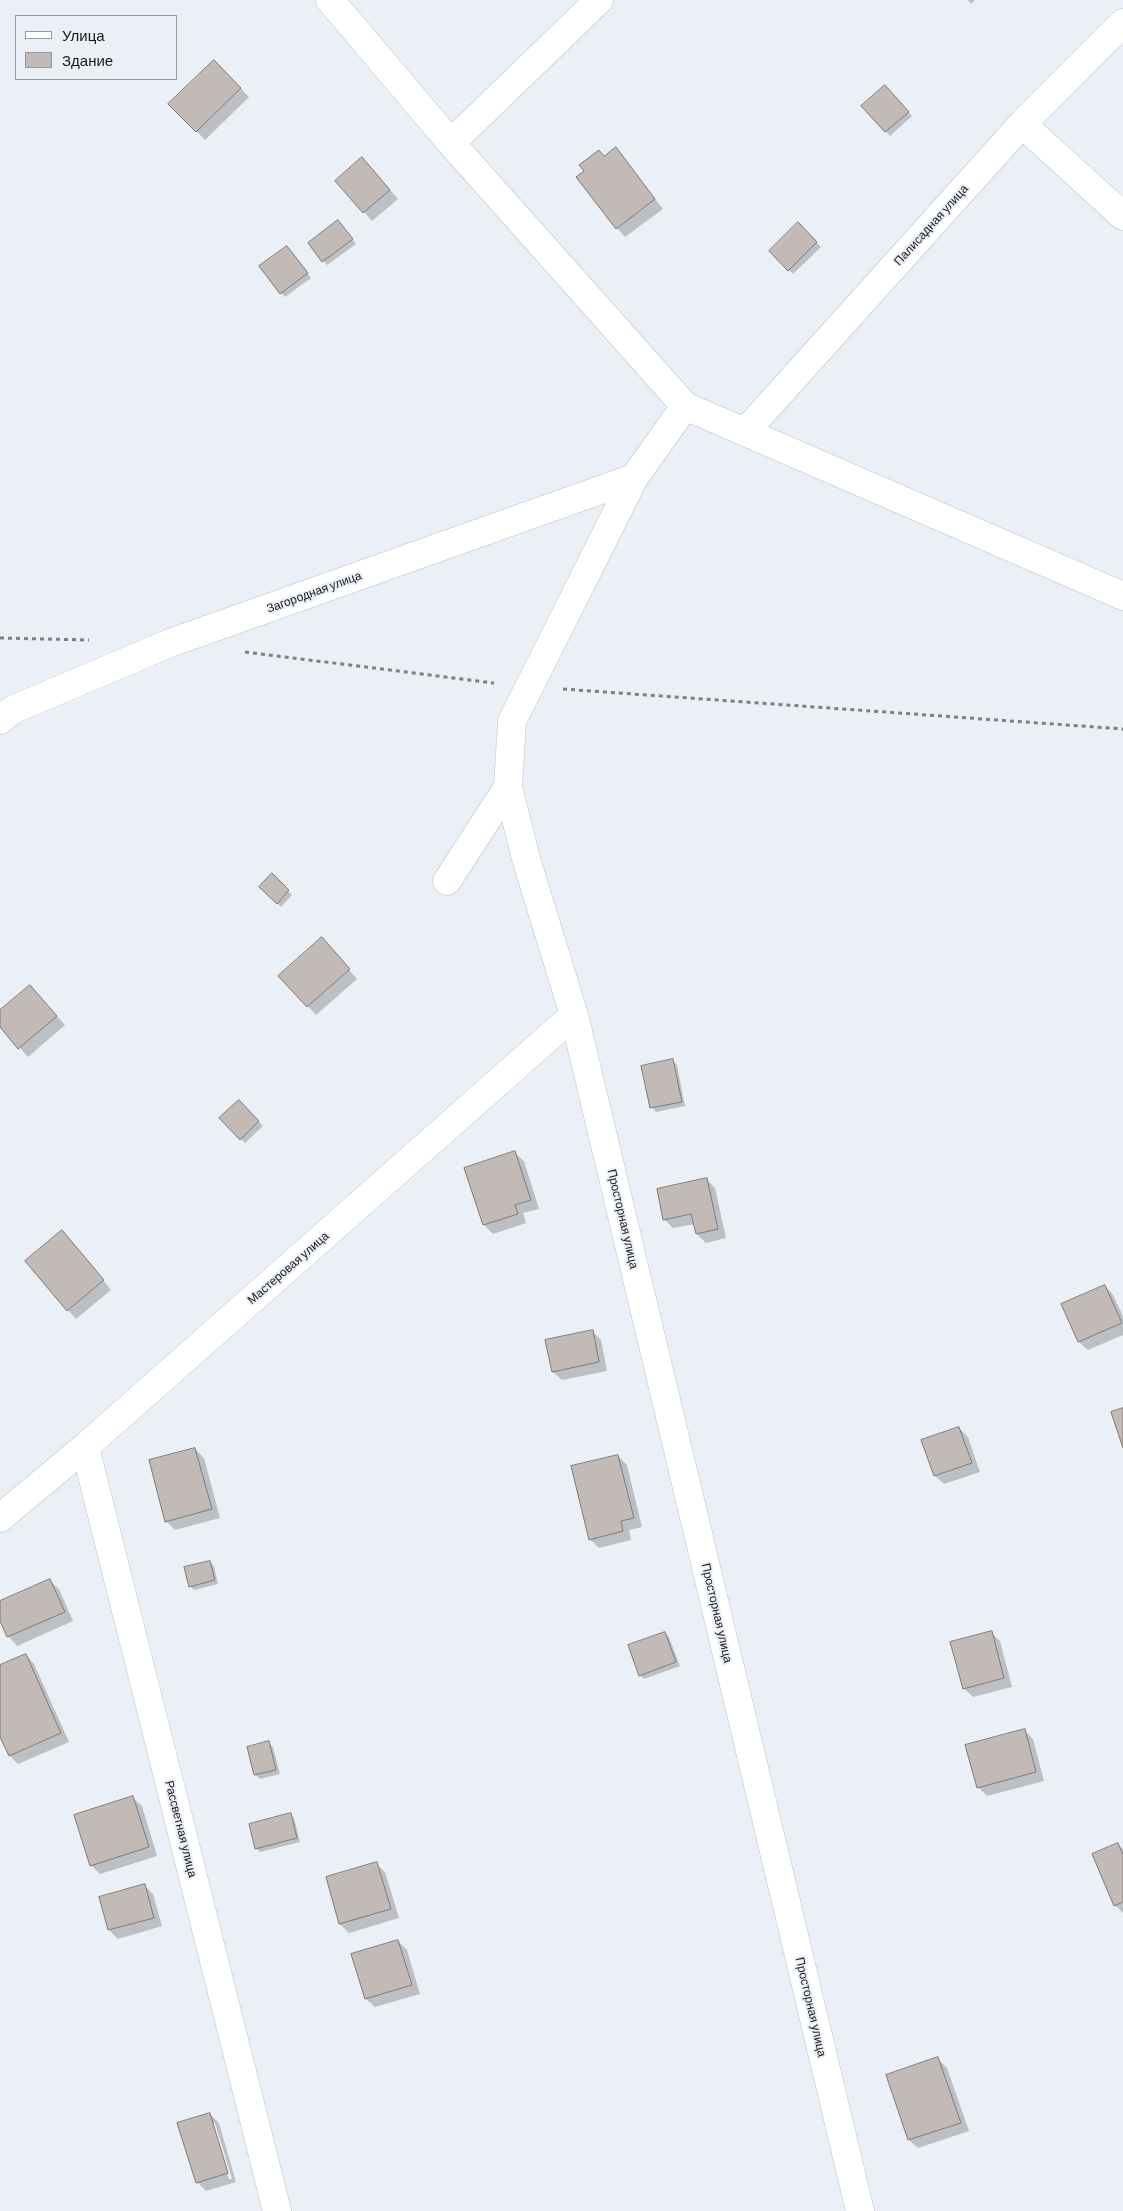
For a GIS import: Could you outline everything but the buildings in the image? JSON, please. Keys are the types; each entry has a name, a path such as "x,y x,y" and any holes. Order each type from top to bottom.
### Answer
{"street":[{"path":"330,0 451,143 684,406 1123,596"},
{"path":"451,143 599,0"},
{"name":"Палисадная улица","path":"746,432 1022,124 1123,23"},
{"path":"1022,124 1123,216"},
{"path":"447,881 508,787 512,721 634,478 684,406"},
{"name":"Загородная улица","path":"4,708 170,642 634,478"},
{"name":"Просторная улица","path":"508,787 527,862 574,1015 860,2211"},
{"name":"Мастеровая улица","path":"0,1518 85,1447 574,1015"},
{"name":"Рассветная улица","path":"85,1447 278,2211"}]}
